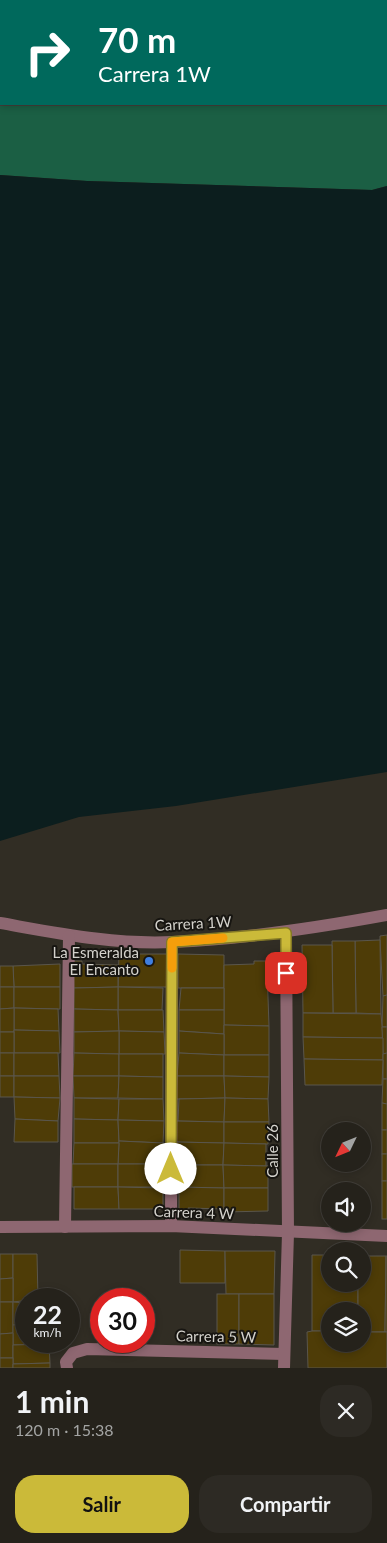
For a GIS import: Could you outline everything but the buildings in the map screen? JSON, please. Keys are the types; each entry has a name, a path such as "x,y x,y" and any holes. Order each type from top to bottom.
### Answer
{"street":[{"name":"Carrera 1W","path":"0,923 69,936 172,942 286,933 387,915"},
{"name":"Calle 26","path":"284,1368 288,1233 286,933"},
{"path":"65,1227 69,936"},
{"path":"171,1226 172,942"},
{"name":"Carrera 4 W","path":"0,1227 171,1226 288,1233 387,1236"},
{"name":"Carrera 5 W","path":"66,1368 66,1362 73,1353 86,1350 284,1354"}],"green space":[{"path":"0,105 387,105 387,186 372,190 87,181 0,175"}],"shaded area":[{"path":"0,175 87,181 372,190 387,186 387,772 176,806 79,817 0,841"}],"slow traffic":[{"path":"172,968 172,942 223,938"}],"place":[{"name":"La Esmeralda El Encanto","path":"149,961"}],"route":[{"path":"171,1169 172,942 286,933 286,973"}]}
